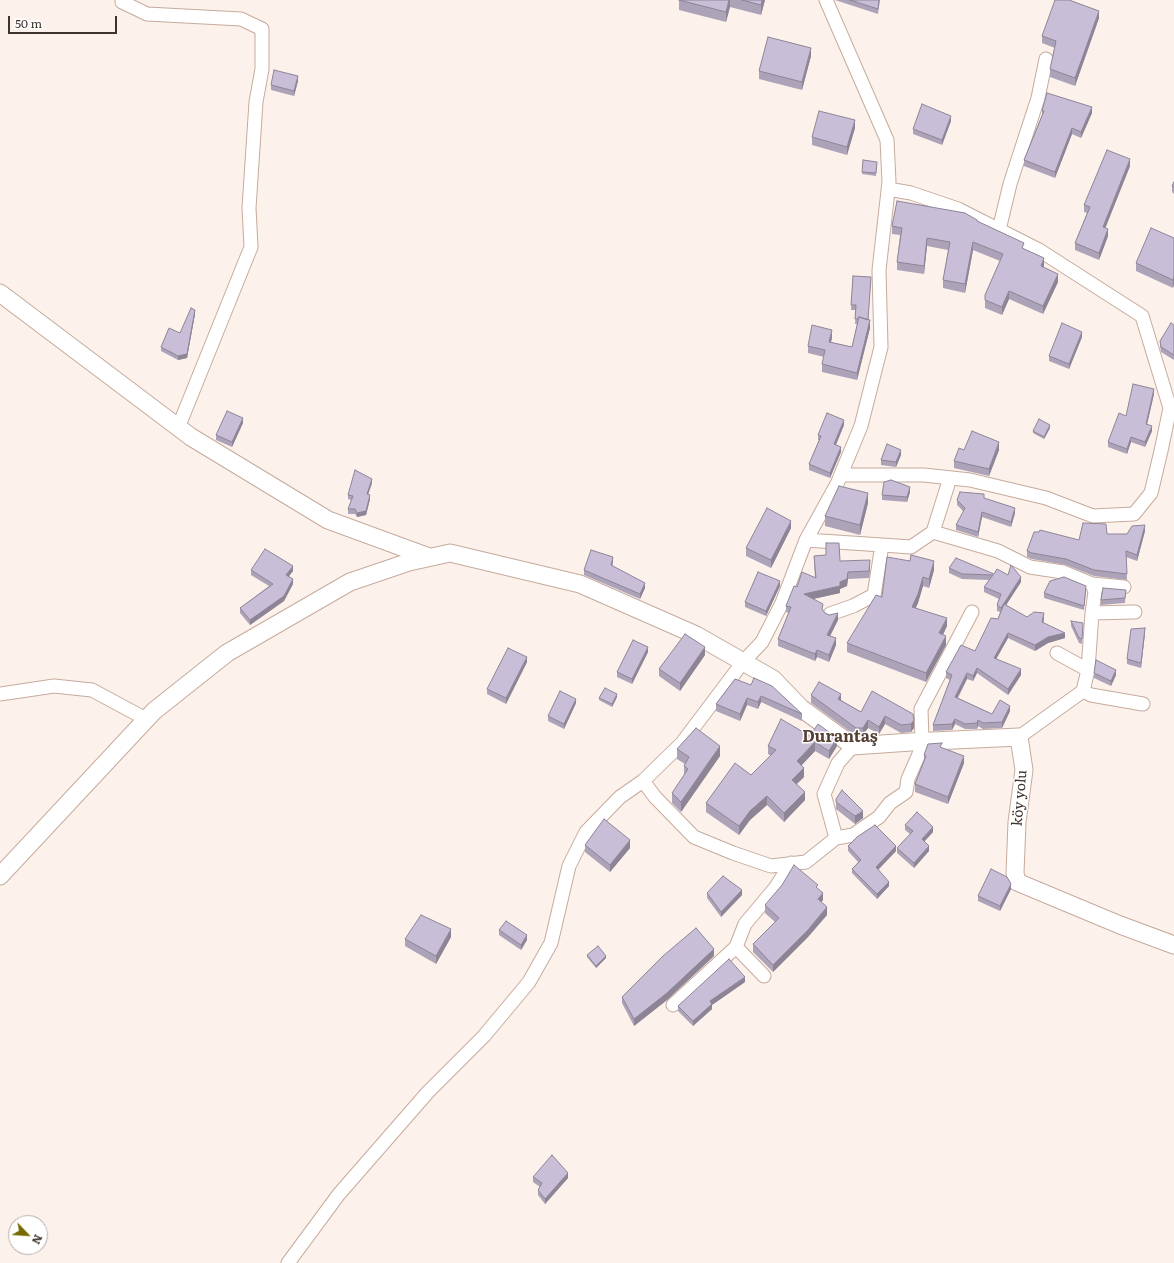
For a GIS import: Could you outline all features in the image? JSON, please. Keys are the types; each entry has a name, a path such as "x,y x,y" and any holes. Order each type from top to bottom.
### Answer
{"street":[{"path":"122,0 122,2 147,14 241,19 262,29 262,69 256,102 249,208 251,247 178,428"},
{"path":"288,1263 339,1194 428,1092 484,1036 528,982 551,943 569,866 586,832 620,797 644,781 682,743 743,662 762,642 782,603 806,540 841,475 860,426 881,347 879,270 888,189 886,140 826,0"},
{"path":"999,230 1010,184 1038,98 1046,59"},
{"path":"841,475 924,475 970,480 1046,498 1093,516 1134,514 1151,494 1170,408 1142,316 1046,254 958,209 911,193 888,189"},
{"path":"0,292 191,437 328,520 429,557"},
{"path":"806,540 911,547 933,532 950,478"},
{"path":"933,532 998,551 1030,567 1063,572 1092,584 1124,588"},
{"path":"830,614 853,606 874,595 882,545"},
{"path":"0,876 154,711 228,653 350,582 409,562 450,553 580,584 696,634 773,679 800,708 853,746 922,741 1019,737 1083,692 1088,670 1095,592 1092,584"},
{"path":"644,781 655,797 694,837 733,854 771,866 806,862 836,838 853,835 879,817 890,803 906,792 908,779 920,754 922,741 921,709 972,612"},
{"path":"1092,613 1135,612"},
{"path":"1057,653 1088,670"},
{"path":"0,694 54,686 92,690 146,719"},
{"path":"1083,692 1091,696 1143,704"},
{"name":"köy yolu","path":"1019,737 1024,770 1017,822 1015,873 1017,882 1120,925 1174,944"},
{"path":"836,838 824,794 838,763 853,746"},
{"path":"673,1005 736,948 745,924 776,887 790,863"},
{"path":"736,948 764,976"}],"building":[{"path":"679,0 729,0 726,12"},
{"path":"742,0 762,0 761,5"},
{"path":"850,0 879,0 878,9"},
{"path":"1055,0 1069,0 1099,11 1075,78 1050,69 1056,41 1042,36"},
{"path":"768,37 811,48 802,82 759,71"},
{"path":"274,70 298,76 294,91 271,85"},
{"path":"1047,93 1092,107 1081,132 1072,128 1055,172 1024,160 1044,111 1042,111"},
{"path":"922,104 951,116 942,140 913,129"},
{"path":"819,111 855,120 847,147 812,137"},
{"path":"1107,150 1130,159 1103,227 1108,229 1099,253 1075,243 1090,207 1084,205"},
{"path":"863,160 877,162 876,173 862,172"},
{"path":"897,201 965,213 977,221 1024,243 1022,248 1044,258 1041,266 1058,274 1043,306 1009,291 1002,307 985,300 985,295 1003,254 973,242 965,284 943,280 950,242 927,238 924,266 897,262 902,228 892,226"},
{"path":"1151,228 1174,238 1173,280 1136,263"},
{"path":"853,276 871,277 868,320 859,317 858,319 855,319 856,305 851,305"},
{"path":"191,308 195,310 187,354 178,356 161,347 169,328 180,333"},
{"path":"859,317 870,320 857,373 822,364 825,350 808,346 812,325 832,330 829,342 852,347"},
{"path":"1062,323 1082,332 1069,364 1049,356"},
{"path":"1171,323 1174,325 1174,355 1161,347 1160,341"},
{"path":"1133,384 1154,389 1146,424 1152,426 1145,442 1131,437 1127,449 1108,442 1119,413 1126,416"},
{"path":"227,411 243,418 232,442 216,435"},
{"path":"827,413 844,420 834,444 841,447 830,473 809,464 821,436 818,435"},
{"path":"1039,419 1050,425 1044,437 1033,431"},
{"path":"972,431 999,442 989,469 954,461 959,448 964,450"},
{"path":"887,444 901,450 896,462 881,460"},
{"path":"355,470 372,479 367,494 370,495 366,511 357,513 355,509 348,509 353,496 348,495"},
{"path":"891,480 910,487 907,497 882,495 884,482"},
{"path":"839,486 868,493 860,525 825,516"},
{"path":"960,492 984,494 984,498 1015,508 1011,522 982,512 978,532 956,525 965,508 957,500"},
{"path":"767,508 791,521 771,560 746,548"},
{"path":"1083,523 1106,524 1107,534 1127,534 1132,526 1145,525 1137,555 1126,551 1127,574 1094,570 1066,559 1027,551 1034,532 1039,532 1040,530 1079,540"},
{"path":"826,543 839,543 840,561 870,560 869,571 848,572 847,579 840,582 840,586 804,594 823,604 822,609 825,613 829,615 838,613 827,635 836,638 829,655 817,650 815,654 778,639 791,607 786,606 794,586 797,587 802,572 816,578 814,556 826,555"},
{"path":"265,549 293,566 286,575 293,579 284,596 250,620 240,608 273,584 251,570"},
{"path":"591,550 613,557 611,565 645,583 640,594 584,570"},
{"path":"911,555 934,561 929,579 923,577 912,607 947,618 939,633 946,636 926,673 847,643 876,595 882,597 887,557 910,561"},
{"path":"956,558 994,574 997,569 1008,575 1011,565 1021,577 1001,608 997,605 1001,594 984,587 993,575 962,574 949,568"},
{"path":"758,572 780,581 766,611 745,602"},
{"path":"1064,577 1086,586 1084,606 1044,593 1050,581"},
{"path":"1103,588 1126,590 1125,598 1101,600"},
{"path":"1004,604 1027,617 1034,612 1044,613 1042,622 1065,633 1048,637 1035,645 1008,633 994,658 1021,669 1008,689 977,668 973,676 967,673 955,697 992,714 1000,700 1010,706 1002,722 983,723 978,720 977,723 965,724 955,719 952,724 933,725 952,675 946,672 961,645 975,651 991,618 998,619"},
{"path":"1071,621 1083,623 1082,639 1079,638"},
{"path":"1145,628 1141,663 1127,659 1131,629"},
{"path":"685,634 705,647 680,683 659,669"},
{"path":"633,640 648,647 632,679 617,672"},
{"path":"508,648 527,657 506,698 487,689"},
{"path":"1096,660 1116,670 1111,681 1094,673"},
{"path":"754,678 772,686 802,714 761,696 758,702 747,698 740,714 716,704 735,679 751,685"},
{"path":"819,682 841,694 838,699 861,712 872,691 913,714 914,720 911,724 901,725 885,716 879,727 868,720 863,728 856,728 811,695"},
{"path":"605,688 617,694 612,704 599,698"},
{"path":"560,691 576,699 564,724 548,716"},
{"path":"781,719 810,736 818,724 837,738 829,751 815,742 797,761 804,768 792,780 805,792 784,813 767,796 750,811 739,826 706,803 735,763 751,775 776,750 768,746"},
{"path":"696,728 720,746 681,802 672,793 688,769 684,766 689,757 677,749"},
{"path":"942,743 940,747 964,756 948,797 915,784 926,756 924,755 928,744"},
{"path":"842,790 863,811 855,816 836,802 836,799"},
{"path":"917,812 933,827 922,839 929,846 914,863 897,848 913,831 905,825"},
{"path":"604,819 630,840 610,865 585,845"},
{"path":"875,825 896,846 876,867 889,882 877,894 852,869 861,860 848,846 857,837"},
{"path":"794,865 818,885 816,887 823,893 818,899 827,907 808,930 773,965 753,944 779,918 765,905 782,885"},
{"path":"991,869 1007,877 1011,884 1000,906 978,896"},
{"path":"723,876 742,890 721,912 707,893"},
{"path":"421,915 451,929 436,956 405,939"},
{"path":"506,921 527,935 521,945 499,930"},
{"path":"696,928 714,949 667,993 634,1019 622,997 663,956"},
{"path":"598,946 606,956 596,966 587,955"},
{"path":"729,959 745,977 710,1001 712,1004 693,1021 678,1006"},
{"path":"552,1155 568,1173 545,1199 538,1190 542,1183 533,1177"}],"district":[{"name":"Durantaş","path":"840,737"}]}
